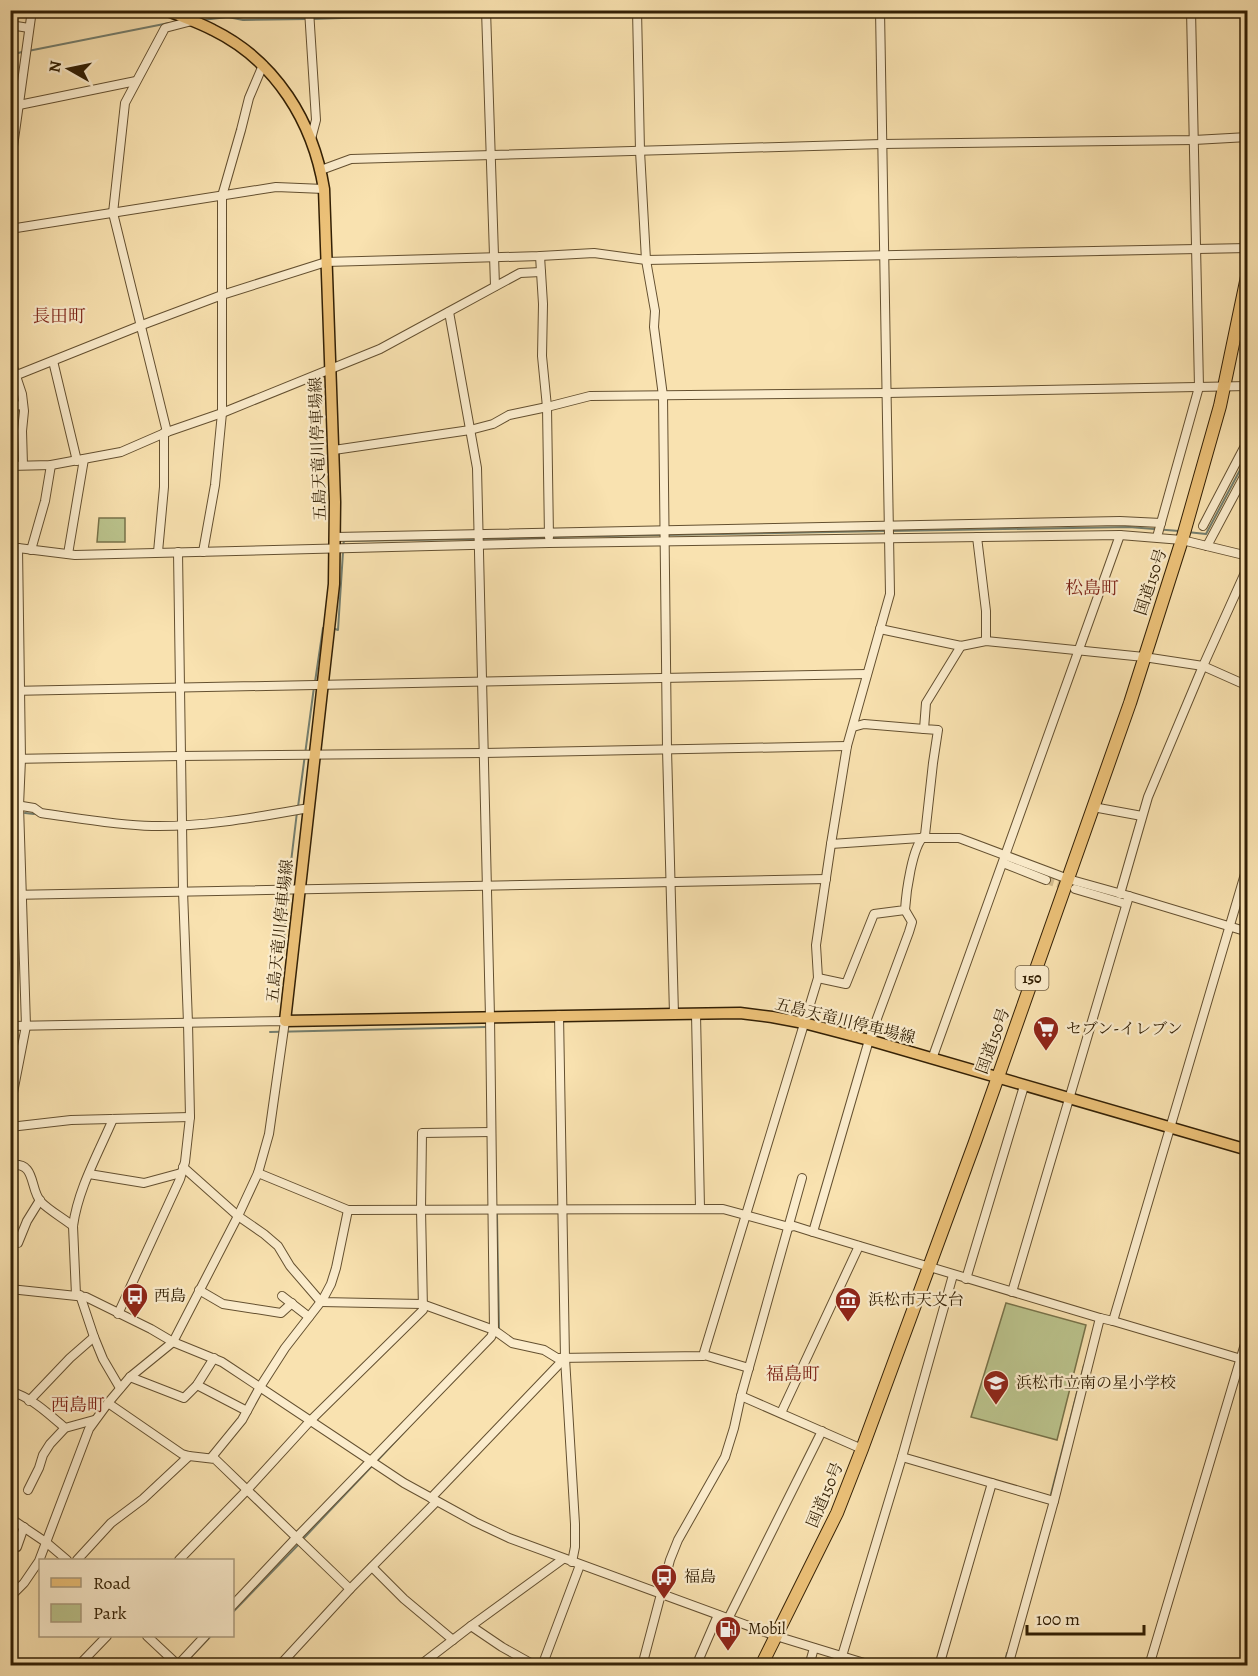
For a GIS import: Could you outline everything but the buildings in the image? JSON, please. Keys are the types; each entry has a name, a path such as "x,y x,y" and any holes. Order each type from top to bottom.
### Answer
{"highway":[{"name":"国道150号","path":"761,1665 837,1513 997,1078 1072,884 1094,807 1182,540 1225,386 1248,272"}],"main road":[{"name":"五島天竜川停車場線","path":"166,10 213,30 230,40 263,65 275,78 290,98 311,139 321,170 324,189 334,450 335,543 331,621 285,1021 740,1013 772,1017 869,1040 1248,1150"}],"street":[{"path":"11,163 32,10"},
{"path":"486,10 495,286"},
{"path":"637,10 640,151 646,260 655,311 654,327 663,396 674,1014"},
{"path":"704,1355 818,978 816,945 848,747 890,594 880,10"},
{"path":"309,12 316,120 311,139"},
{"path":"1157,537 1199,387 1191,14"},
{"path":"158,552 166,433 142,325 113,213 125,103 165,28 189,20"},
{"path":"10,25 29,28"},
{"path":"203,552 215,485 222,413 222,196 249,98 263,65"},
{"path":"19,105 136,81"},
{"path":"321,170 351,159 882,144 1194,140 1248,137"},
{"path":"10,229 276,187 324,189"},
{"path":"17,375 222,295 326,262 594,253 646,260 1248,248"},
{"path":"540,256 543,304 542,356 547,407 549,543"},
{"path":"10,466 51,465 121,452 380,349 520,273 541,272"},
{"path":"234,1604 491,1337 494,1330 490,1017 477,468 449,312"},
{"path":"10,358 17,375 23,405 23,465"},
{"path":"53,361 80,460 68,554"},
{"path":"334,450 470,430 493,424 509,415 590,396 1248,386"},
{"path":"10,406 23,405"},
{"path":"1203,526 1248,440"},
{"path":"32,550 45,501 51,465"},
{"path":"1207,546 1248,469"},
{"path":"1218,498 1229,504"},
{"path":"335,543 478,546 664,542 1120,521 1161,523"},
{"path":"10,1108 26,1026 22,895 15,805 21,759 14,548 68,554 203,552 479,535 664,531 889,532 977,537 1120,535 1157,537 1182,540 1248,556"},
{"path":"932,1059 1120,535"},
{"path":"977,537 986,611 986,641"},
{"path":"118,1314 182,1170 190,1117 183,891 178,552"},
{"path":"1012,1292 1125,898 1148,797 1248,567"},
{"path":"880,629 961,646 986,641 1144,657 1203,666 1248,686"},
{"path":"924,729 926,703 961,646"},
{"path":"10,691 867,674"},
{"path":"813,1232 869,1040 912,922 905,910 906,890 920,838 925,835 938,730 864,724 853,727"},
{"path":"10,759 848,747"},
{"path":"15,805 34,808 38,812 150,826 240,820 309,808"},
{"path":"1094,807 1142,816"},
{"path":"831,844 920,838 959,838 1046,880"},
{"path":"1004,859 1072,884 1248,932"},
{"path":"1113,1321 1248,864"},
{"path":"10,895 826,879"},
{"path":"818,978 846,984 874,914 905,910"},
{"path":"696,1014 700,1208"},
{"path":"542,1665 575,1547 565,1358 560,1016"},
{"path":"10,1026 285,1021 269,1134 258,1173 173,1342 130,1377 94,1420 40,1559"},
{"path":"966,1279 1024,1086"},
{"path":"10,1127 71,1120 190,1117"},
{"path":"113,1119 80,1194 73,1226 78,1295 103,1359 120,1388"},
{"path":"180,1559 247,1490 310,1420 423,1310 422,1133 491,1132"},
{"path":"10,1165 23,1165 31,1175 40,1200 73,1226"},
{"path":"89,1174 144,1183 182,1170"},
{"path":"182,1170 278,1246 290,1266 321,1302 422,1304 494,1330 512,1343 544,1350 557,1358 704,1355 749,1368"},
{"path":"258,1173 348,1209 723,1209 789,1227 794,1226 1244,1360"},
{"path":"642,1665 670,1560 678,1540 725,1457 802,1178"},
{"path":"18,1243 27,1221 40,1200"},
{"path":"211,1458 242,1420 285,1348 321,1302 331,1284 348,1209"},
{"path":"781,1413 859,1245"},
{"path":"842,1656 902,1457 953,1275"},
{"path":"10,1289 78,1295 96,1301 173,1342 214,1358 405,1483 509,1538 776,1636 874,1665"},
{"path":"199,1290 223,1304 280,1313 292,1303"},
{"path":"282,1296 309,1317"},
{"path":"1008,1665 1100,1318"},
{"path":"1149,1665 1244,1360 1248,1334"},
{"path":"29,1401 70,1358 94,1338"},
{"path":"130,1377 184,1398 197,1385 214,1358"},
{"path":"279,1665 565,1358"},
{"path":"197,1385 247,1411"},
{"path":"10,1393 18,1394 44,1410 65,1428"},
{"path":"741,1396 862,1449"},
{"path":"108,1403 182,1454 215,1459 350,1589"},
{"path":"28,1490 43,1455 65,1428 94,1420"},
{"path":"728,1619 822,1431"},
{"path":"78,1559 111,1523 143,1499 189,1456"},
{"path":"902,1457 1053,1502"},
{"path":"939,1665 992,1483"},
{"path":"10,1518 66,1559"},
{"path":"10,1546 17,1547 24,1527"},
{"path":"10,1597 24,1583 39,1561"},
{"path":"419,1665 471,1626 572,1562"},
{"path":"372,1567 404,1599 453,1640"},
{"path":"696,1665 718,1615"},
{"path":"471,1626 502,1647 536,1665"},
{"path":"78,1665 104,1637"},
{"path":"149,1637 178,1665 203,1637"},
{"path":"809,1665 814,1648"}],"green space":[{"path":"99,518 125,518 125,542 97,542"},
{"path":"1006,1303 1086,1325 1057,1440 971,1417"}],"waterway":[{"path":"303,10 304,18"},
{"path":"490,13 566,10"},
{"path":"313,19 484,13"},
{"path":"202,20 228,17 243,20 307,19"},
{"path":"28,51 169,23"},
{"path":"10,55 22,52"},
{"path":"1187,532 1206,534 1248,455"},
{"path":"891,531 1129,527 1179,531"},
{"path":"552,537 885,531"},
{"path":"343,546 344,541 546,538"},
{"path":"335,629 338,630 343,552"},
{"path":"315,682 323,628"},
{"path":"298,807 314,687"},
{"path":"288,887 297,812"},
{"path":"25,813 34,814"},
{"path":"283,956 287,893"},
{"path":"270,1032 486,1027"},
{"path":"497,1215 499,1329"},
{"path":"1051,1494 1084,1365"},
{"path":"377,1461 408,1428"},
{"path":"303,1539 373,1465"},
{"path":"234,1611 299,1544"},
{"path":"187,1661 210,1637"},
{"path":"1004,1666 1007,1653"}],"tunnel":[{"path":"1046,880 1069,887"}],"place":[{"name":"セブン-イレブン","path":"1046,1052"},
{"name":"西島","path":"135,1319"},
{"name":"浜松市天文台","path":"848,1323"},
{"name":"浜松市立南の星小学校","path":"996,1406"},
{"name":"福島","path":"664,1600"},
{"name":"Mobil","path":"728,1652"}],"district":[{"name":"長田町","path":"59,316"},
{"name":"松島町","path":"1092,588"},
{"name":"福島町","path":"793,1374"},
{"name":"西島町","path":"78,1405"}]}
